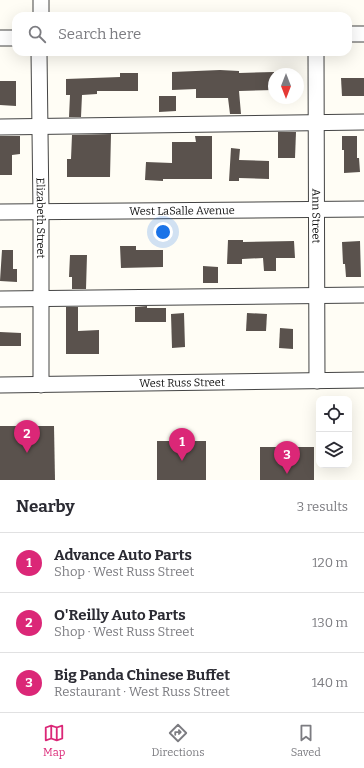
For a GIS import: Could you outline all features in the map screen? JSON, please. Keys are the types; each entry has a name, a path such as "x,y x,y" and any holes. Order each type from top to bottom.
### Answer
{"street":[{"path":"41,0 41,12"},
{"path":"352,34 364,34"},
{"path":"0,38 12,38"},
{"name":"Elizabeth Street","path":"39,56 41,385"},
{"name":"Ann Street","path":"316,56 317,381"},
{"path":"0,127 364,122"},
{"name":"West LaSalle Avenue","path":"0,212 364,209"},
{"path":"0,299 364,295"},
{"name":"West Russ Street","path":"0,385 364,380"}],"building":[{"path":"220,70 239,71 239,73 268,72 268,90 239,91 241,114 230,114 228,98 196,98 196,89 172,90 172,72"},
{"path":"120,73 138,73 138,91 97,91 97,94 82,95 81,117 69,117 70,95 66,95 66,79 120,77"},
{"path":"341,78 364,78 364,96 342,96"},
{"path":"0,81 16,81 16,106 0,105"},
{"path":"159,96 176,96 176,111 159,112"},
{"path":"278,132 296,132 295,158 278,158"},
{"path":"111,134 110,177 67,177 67,159 71,159 72,135"},
{"path":"0,136 20,136 20,154 12,155 12,175 0,175"},
{"path":"195,136 212,136 212,179 163,179 163,181 145,180 146,162 172,163 172,142 196,142"},
{"path":"342,136 357,136 357,158 359,158 360,172 344,173 344,150 342,150"},
{"path":"231,148 240,149 239,160 269,161 269,179 239,178 239,181 229,181"},
{"path":"228,240 243,240 243,242 294,241 295,258 276,258 276,271 264,271 263,258 242,259 242,264 227,264"},
{"path":"360,241 361,277 346,277 345,264 343,264 342,242"},
{"path":"120,246 136,246 136,250 163,250 163,267 121,268"},
{"path":"2,250 13,250 13,269 17,269 17,282 0,281"},
{"path":"70,255 87,255 86,289 72,289 72,277 69,277"},
{"path":"203,266 218,267 218,283 203,283"},
{"path":"147,306 147,308 166,308 166,322 135,322 135,307"},
{"path":"66,307 78,307 78,331 99,330 99,354 66,354"},
{"path":"184,313 185,347 172,348 171,314"},
{"path":"247,313 267,314 266,331 246,331"},
{"path":"280,328 293,329 293,349 279,348"},
{"path":"0,332 21,333 21,346 0,346"},
{"path":"0,426 54,426 55,480 0,480"},
{"path":"157,441 206,441 206,480 157,480"},
{"path":"260,447 314,447 314,480 260,480"}],"place":[{"name":"O'Reilly Auto Parts","path":"27,453"},
{"name":"Advance Auto Parts","path":"182,461"},
{"name":"Big Panda Chinese Buffet","path":"287,474"}]}
